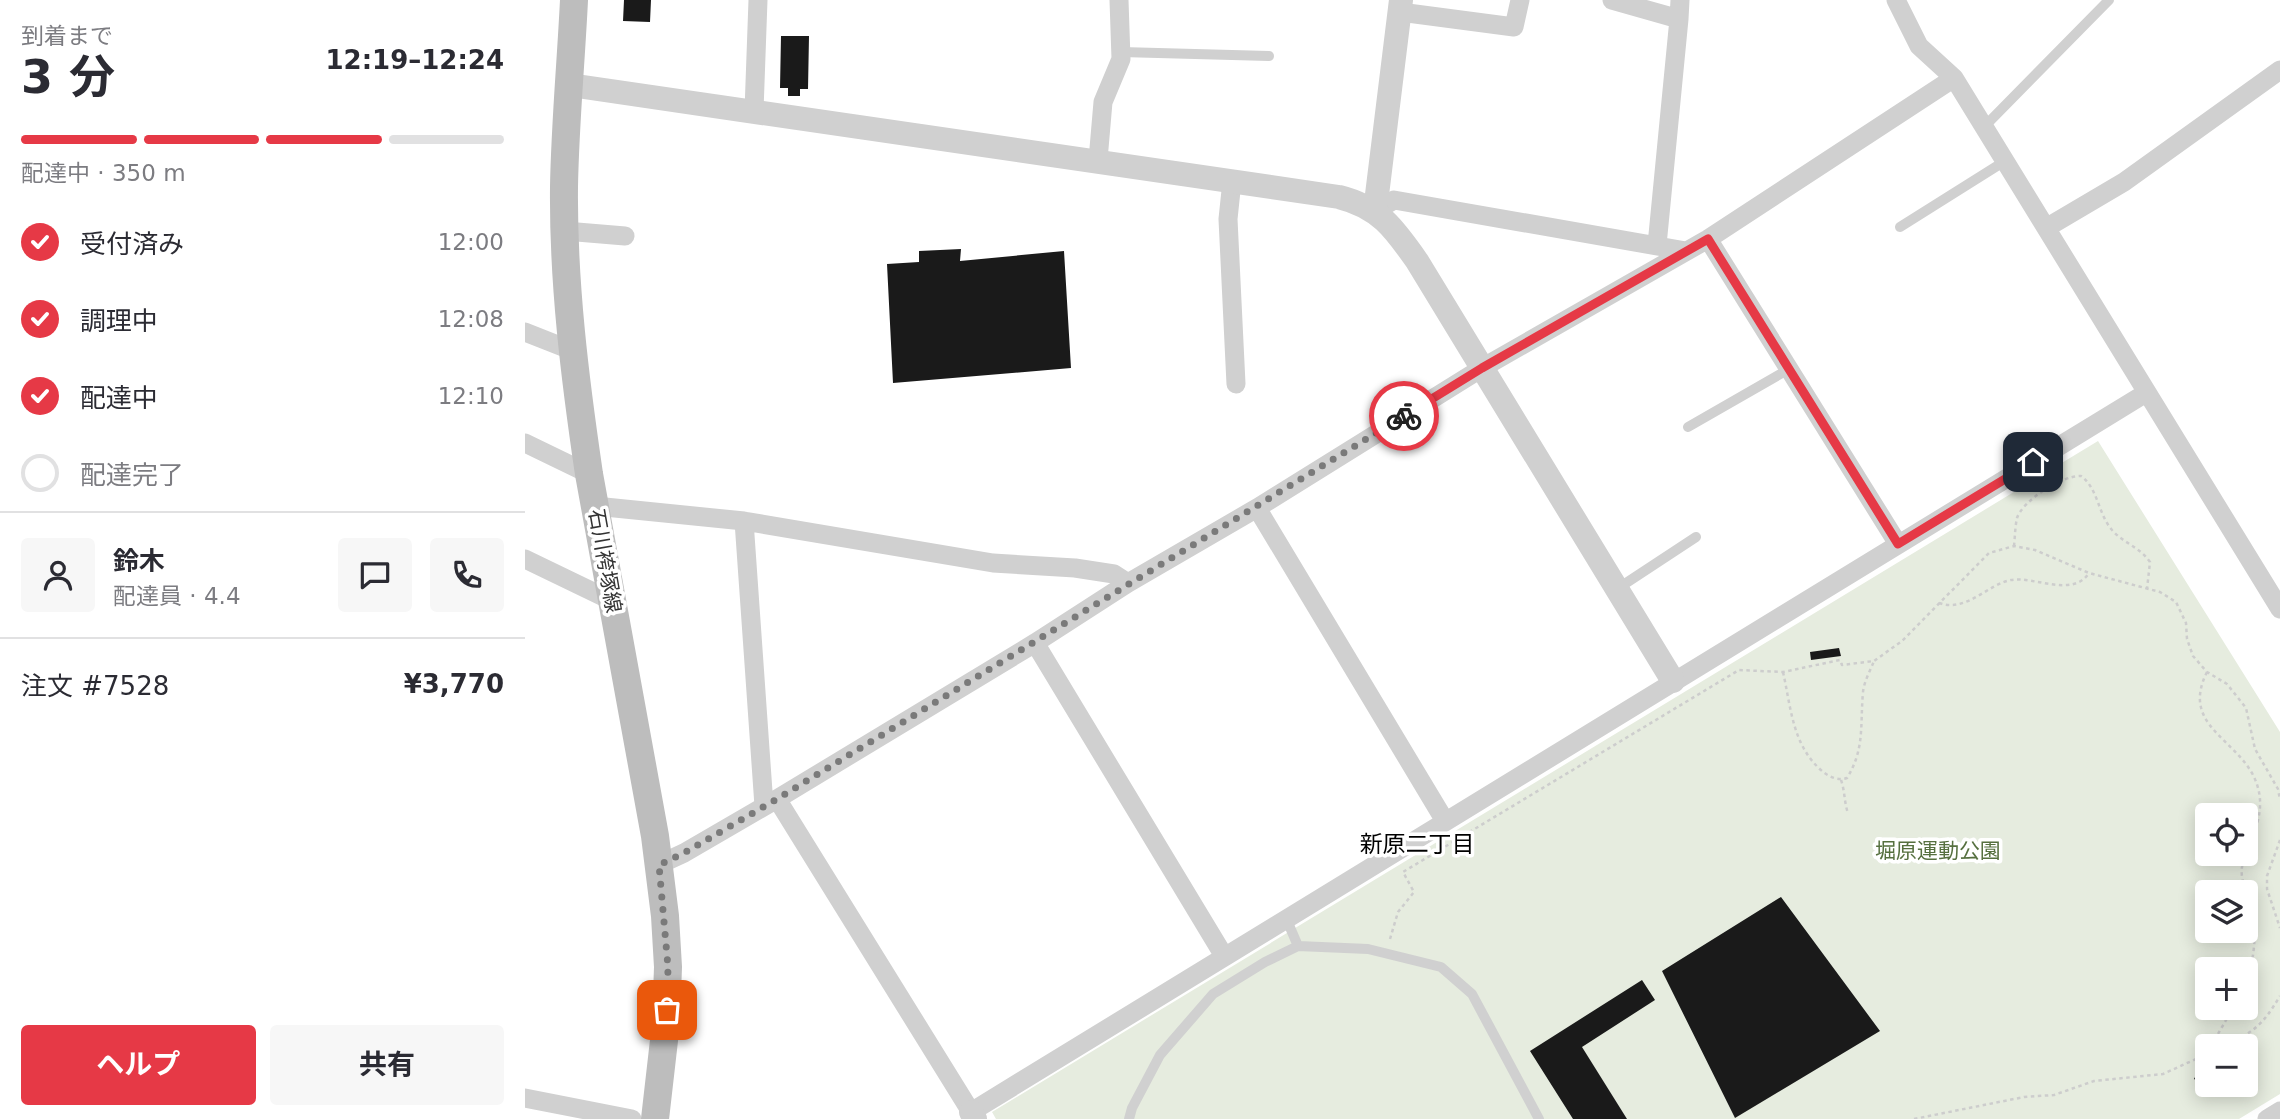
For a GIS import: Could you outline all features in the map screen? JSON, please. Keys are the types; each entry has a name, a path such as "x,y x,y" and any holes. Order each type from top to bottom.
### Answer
{"main road":[{"name":"石川袴塚線","path":"574,0 564,185 573,351 589,474 659,865 668,967 666,1023 652,1116"}],"street":[{"path":"754,111 758,0"},
{"path":"1098,160 1103,102 1121,59 1119,0"},
{"path":"1375,211 1401,6 1514,27 1520,0"},
{"path":"1612,0 1679,9 1657,245"},
{"path":"1896,0 1919,47 1954,78 2280,610"},
{"path":"2046,228 2124,182 2280,70"},
{"path":"659,865 771,803 1482,368 1708,239 1954,78"},
{"path":"570,85 1339,197 1375,211 1399,236 1417,261 1673,681"},
{"path":"1232,181 1228,219 1236,384"},
{"path":"1375,211 1394,200 1686,251"},
{"path":"565,231 625,236"},
{"path":"1708,239 1898,544"},
{"path":"525,332 573,351"},
{"path":"744,521 771,803 973,1116 1224,956 2146,393"},
{"path":"525,443 589,474"},
{"path":"596,506 744,521 993,563 1114,573 1128,583"},
{"path":"1257,508 1445,821"},
{"path":"525,559 613,601"},
{"path":"1035,643 1224,956"},
{"path":"525,1098 652,1116"},
{"path":"2267,1119 2280,1111"}],"lane":[{"path":"1984,127 2105,2"},
{"path":"1121,52 1269,56"},
{"path":"1900,227 2005,161"},
{"path":"1688,427 1789,369"},
{"path":"1616,589 1696,537"},
{"path":"1286,918 1298,946"},
{"path":"1129,1119 1160,1055 1213,994 1265,962 1298,946 1369,949 1441,967 1472,994 1539,1119"}],"path":[{"path":"2014,546 2018,516 2025,506 2052,485 2074,475 2081,476 2091,486 2102,517 2110,528 2117,536 2143,551 2150,562 2147,589"},
{"path":"1386,953 1398,912 1414,892 1403,872 1739,670 1783,671 1840,660 1842,665 1874,661 1902,641 1989,553 2014,546 2035,550 2089,573 2160,592 2176,602 2186,623 2187,639 2193,656 2207,672 2227,684 2246,708 2255,749 2278,789 2280,800"},
{"path":"1939,603 1946,606 1979,598 2002,582 2013,579 2074,584 2084,580 2089,573"},
{"path":"1783,671 1790,711 1801,746 1826,775 1841,780 1847,778 1853,767 1862,741 1863,690 1874,661"},
{"path":"2207,672 2200,686 2198,701 2205,717 2245,763 2260,792 2262,807 2259,821 2242,866 2242,878 2254,917 2252,957"},
{"path":"1841,780 1844,789 1843,801 1848,813"},
{"path":"2280,840 2267,876 2267,889 2280,928"},
{"path":"2250,1034 2267,1019 2280,996"},
{"path":"1914,1119 2024,1097 2054,1095 2094,1081 2164,1074 2195,1060"}],"green space":[{"name":"堀原運動公園","path":"2098,441 2280,732 2280,1094 2239,1119 996,1119 992,1112"}],"building":[{"path":"624,0 651,0 650,22 623,21"},
{"path":"781,36 809,36 808,89 800,89 800,96 788,96 788,88 780,88"},
{"path":"961,249 960,261 1064,251 1071,368 893,383 887,264 919,262 919,251"},
{"path":"1839,648 1841,656 1811,660 1810,652"},
{"path":"1781,897 1880,1031 1735,1118 1662,971"},
{"path":"1642,980 1655,1000 1582,1047 1627,1119 1573,1119 1530,1051"}],"way so far":[{"path":"667,1010 668,967 659,865 777,799 1404,416"}],"district":[{"name":"新原二丁目","path":"1417,844"}],"route":[{"path":"1404,416 1482,368 1708,239 1898,544 2033,462"}]}
